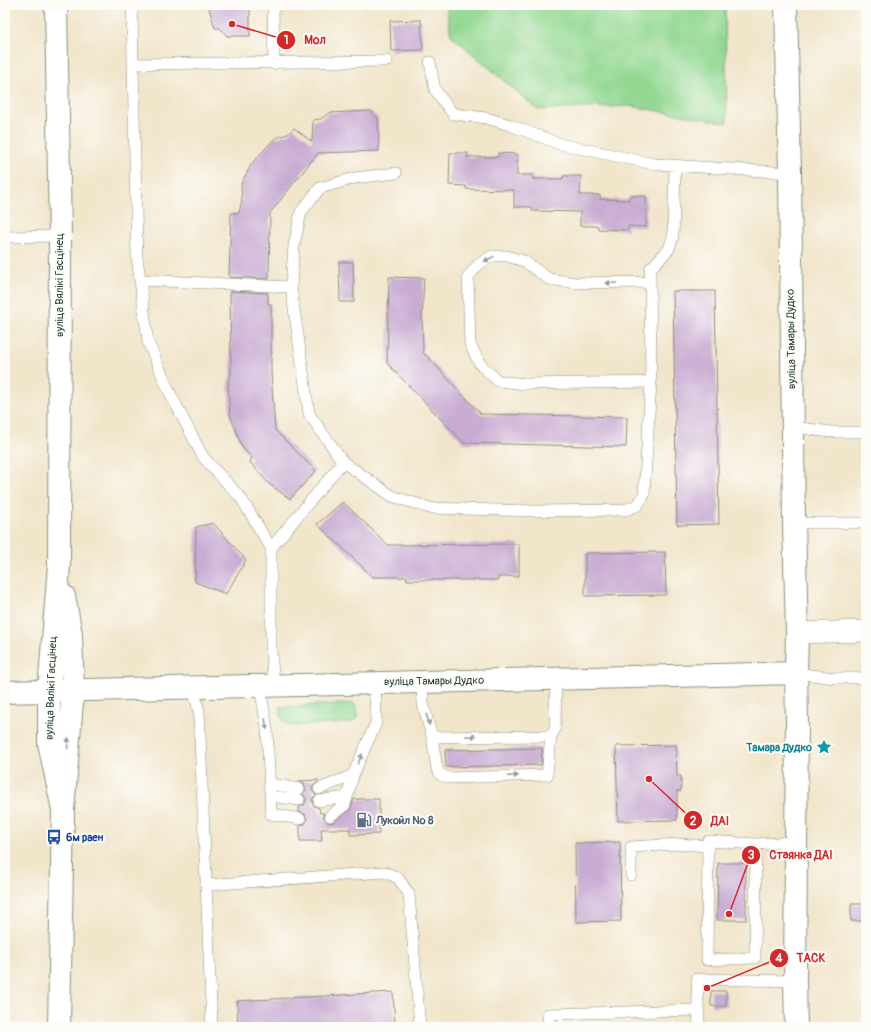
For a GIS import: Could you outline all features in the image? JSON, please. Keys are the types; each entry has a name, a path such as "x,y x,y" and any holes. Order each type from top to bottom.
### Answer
{"street":[{"name":"вуліца Вялікі Гасцінец","path":"56,5 60,236 59,565 49,691 49,743 63,810"},
{"name":"вуліца Тамары Дудко","path":"786,5 790,173 790,307 797,633 796,1027"},
{"name":"вуліца Вялікі Гасцінец","path":"59,565 71,634 73,690 63,810 59,1027"},
{"path":"797,633 866,631"},
{"name":"вуліца Тамары Дудко","path":"5,692 796,673"}],"lane":[{"path":"132,5 137,257 148,342 169,391 203,457 241,498 271,548 271,652 267,685 267,729 271,814 300,819"},
{"path":"273,5 274,64"},
{"path":"133,64 274,64 387,61"},
{"path":"430,62 435,90 453,114 486,118 510,125 560,144 654,164 790,173"},
{"path":"396,173 355,178 320,188 301,212 294,246 291,287 309,414 343,462 392,496 430,508 534,511 625,510 638,505 644,495 651,382 650,269 668,249 673,237 676,166"},
{"path":"5,236 60,236"},
{"path":"650,282 576,283 549,279 524,260 506,256 492,256 478,264 468,277 470,344 480,364 498,381 526,384 651,382"},
{"path":"140,280 291,287"},
{"path":"793,427 831,432 866,432"},
{"path":"271,548 343,462"},
{"path":"794,523 866,523"},
{"path":"796,673 834,678 866,678"},
{"path":"422,682 423,704 432,736 436,769 441,776 449,778 547,776 551,736 555,729 556,678"},
{"path":"330,816 345,805 353,775 376,723 375,683"},
{"path":"193,687 199,712 212,1027"},
{"path":"432,736 551,736"},
{"path":"319,789 353,775"},
{"path":"270,784 299,795 270,796"},
{"path":"319,801 347,797"},
{"path":"756,844 755,958 707,960 708,841 756,844 796,842"},
{"path":"631,875 630,847 678,844 708,846"},
{"path":"206,885 384,872 398,878 409,894 420,1027"},
{"path":"699,1027 697,979 795,981"},
{"path":"549,1027 548,1014 698,1010"}],"green space":[{"path":"446,5 725,5 727,123 631,106 538,110 451,35"},
{"path":"354,703 357,709 357,718 351,723 289,726 282,718 280,707"}],"building":[{"path":"208,5 250,5 250,36 227,36 220,28 215,28"},
{"path":"421,20 423,50 391,51 390,21"},
{"path":"370,111 378,118 379,151 318,153 270,213 269,279 229,277 231,213 239,213 242,200 241,184 252,163 275,138 288,134 294,128 312,142 313,120 321,119 329,113"},
{"path":"450,153 468,153 467,157 498,157 498,153 517,154 517,175 533,175 533,179 563,179 563,176 581,176 580,195 600,195 600,199 629,200 629,196 646,196 646,227 628,226 628,230 598,229 598,226 580,226 580,212 532,211 532,207 514,207 514,190 466,189 466,186 449,185"},
{"path":"339,262 353,262 354,302 340,302"},
{"path":"389,277 424,278 422,315 423,352 481,414 627,417 626,447 464,443 387,363"},
{"path":"230,291 268,293 268,304 271,304 271,373 275,430 316,471 290,499 269,484 250,462 252,458 242,447 230,415 228,383 231,373"},
{"path":"673,291 715,291 719,524 677,525"},
{"path":"343,502 388,545 519,544 519,576 498,577 498,580 407,580 407,577 373,577 317,524"},
{"path":"213,523 246,560 226,594 195,582 196,527"},
{"path":"665,552 666,595 585,596 585,553"},
{"path":"676,745 677,776 681,776 681,791 677,791 677,820 618,821 616,746"},
{"path":"542,748 541,765 446,767 445,750"},
{"path":"319,780 312,788 316,795 312,802 314,806 319,808 320,813 324,813 323,817 328,823 334,822 349,812 354,799 379,799 379,834 350,835 350,829 321,829 322,841 300,841 300,826 305,824 307,820 305,814 299,812 299,807 304,805 306,801 303,794 306,790 304,784 299,781"},
{"path":"620,842 621,921 576,922 575,843"},
{"path":"718,863 746,863 746,920 717,920"},
{"path":"851,904 864,904 865,921 851,921"},
{"path":"711,991 726,991 726,1006 711,1006"},
{"path":"393,992 395,1027 238,1027 237,1001"}],"place":[{"name":"Мол","path":"232,24"},
{"name":"Тамара Дудко","path":"824,747"},
{"name":"ДАІ","path":"649,779"},
{"name":"Лукойл № 8","path":"364,820"},
{"name":"6м раен","path":"54,837"},
{"name":"Стаянка ДАІ","path":"729,914"},
{"name":"ТАСК","path":"707,988"}]}
